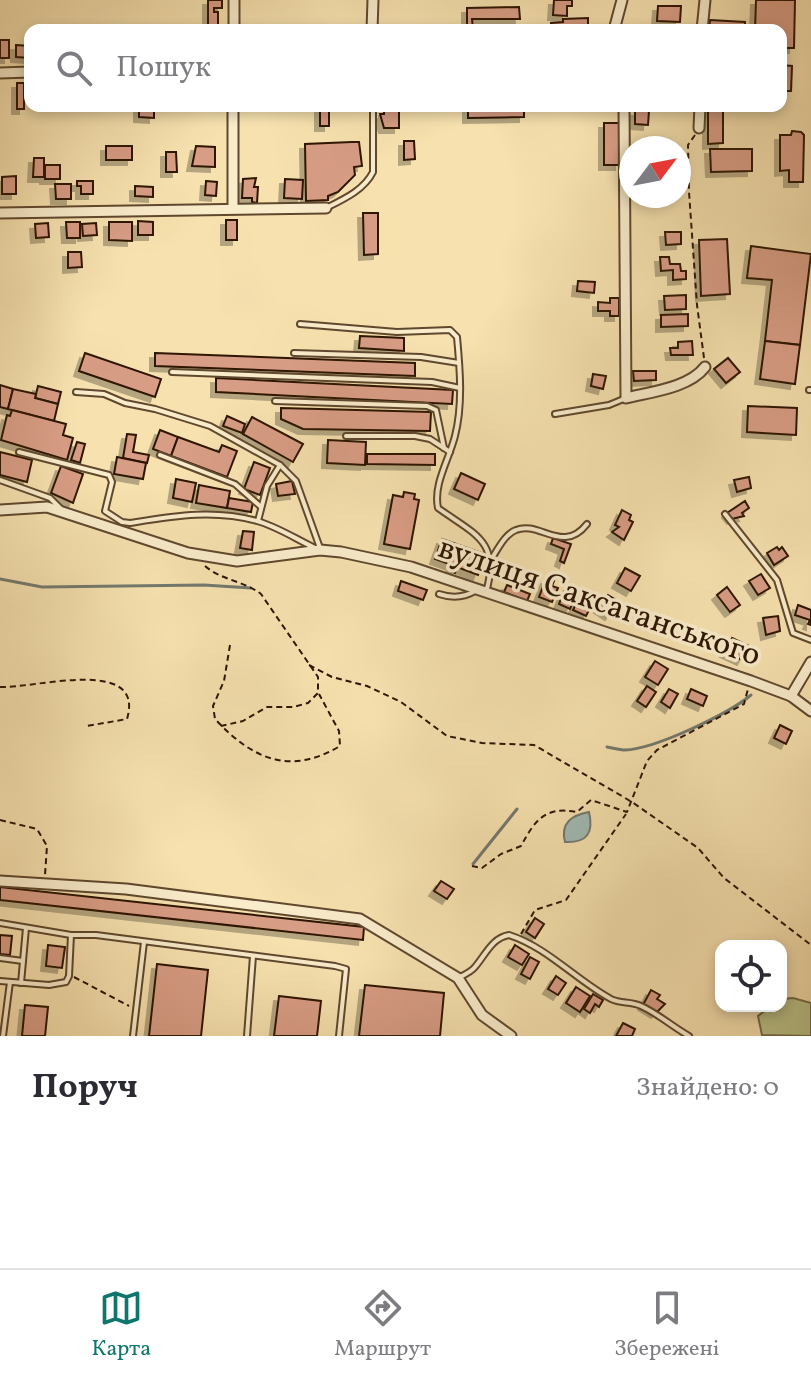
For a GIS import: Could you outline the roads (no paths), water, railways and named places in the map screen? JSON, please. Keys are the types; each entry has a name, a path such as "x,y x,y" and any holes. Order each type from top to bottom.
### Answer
{"street":[{"path":"234,0 234,24"},
{"path":"372,24 373,0"},
{"path":"616,24 622,0"},
{"path":"703,24 705,0"},
{"path":"0,73 24,72"},
{"path":"233,112 233,208"},
{"path":"624,112 626,398 669,387 697,376 705,367"},
{"path":"699,128 700,112"},
{"path":"0,213 326,208"},
{"name":"вулиця Саксаганського","path":"0,510 47,507 109,522 202,555 237,561 320,550 411,567 751,681 791,696 811,711"},
{"path":"791,696 811,662"},
{"path":"0,881 126,889 360,919 458,978 482,1015 511,1036"}],"lane":[{"path":"326,208 349,197 369,181 373,172 373,112"},
{"path":"300,324 397,332 450,330 457,337 460,388 456,434 435,494 438,508 479,538 492,558"},
{"path":"294,353 442,359 459,363"},
{"path":"172,372 432,382 460,388"},
{"path":"76,392 104,394 125,403 210,426 280,465 296,481 320,550"},
{"path":"555,414 609,405 626,398"},
{"path":"275,401 427,406 436,410 444,448"},
{"path":"346,436 415,436 430,439 450,452"},
{"path":"19,452 109,475 112,482 105,511 109,522 130,523 188,513 258,521 320,550"},
{"path":"160,455 235,484 260,506"},
{"path":"258,521 267,486 280,465"},
{"path":"0,480 50,498 63,511"},
{"path":"725,514 777,580 793,633 811,640"},
{"path":"439,594 461,596 482,590 492,573 492,558 503,541 516,530 528,529 567,537 580,533 587,524"},
{"path":"0,923 71,935 96,935 346,969 339,1036"},
{"path":"21,983 26,928"},
{"path":"0,981 58,985 66,982 71,935"},
{"path":"458,978 474,969 483,954 500,937 509,935 567,968 608,998 622,1004 643,1006 689,1036"},
{"path":"133,1036 144,942"},
{"path":"247,1036 253,956"},
{"path":"0,958 23,961"},
{"path":"3,1036 10,982"}],"water":[{"path":"589,812 587,835 579,841 565,842 564,830 569,821"}],"waterway":[{"path":"0,579 42,587 204,585 251,588"},
{"path":"607,747 625,750 654,744 709,720 751,695"},
{"path":"473,864 517,809"}]}
